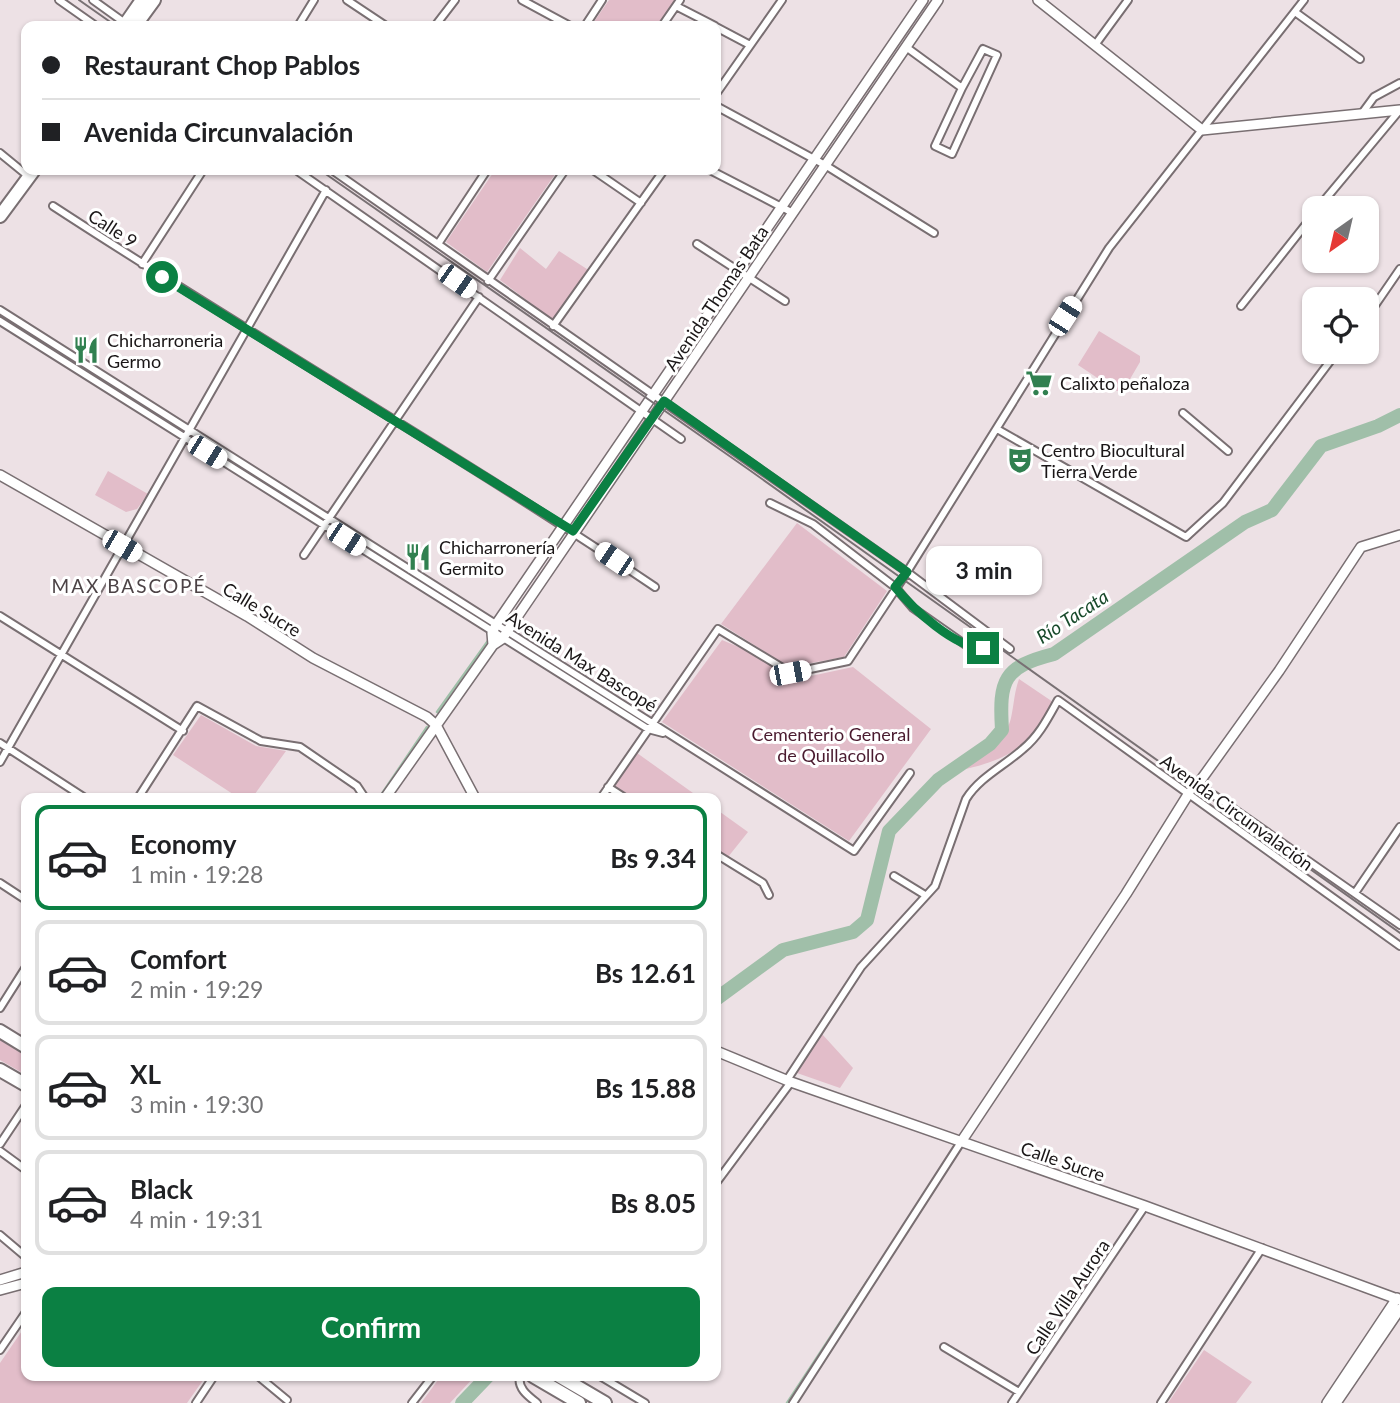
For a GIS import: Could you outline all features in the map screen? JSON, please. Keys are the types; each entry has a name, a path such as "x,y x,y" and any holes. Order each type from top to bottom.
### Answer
{"highway":[{"path":"132,21 142,0"},
{"path":"134,21 154,0"},
{"path":"0,202 24,175"},
{"path":"0,216 26,175"},
{"path":"0,1031 21,1044"},
{"path":"0,1070 21,1083"},
{"path":"542,1381 579,1403"},
{"path":"568,1381 606,1403"}],"main road":[{"name":"Avenida Thomas Bata","path":"492,633 562,524 923,0"},
{"name":"Avenida Thomas Bata","path":"388,793 493,645 504,634 938,0"},
{"path":"1038,0 1202,130 1400,110"},
{"name":"Calle Sucre","path":"0,475 247,616 313,658 427,717 436,725 472,793"},
{"path":"1198,784 1279,671 1361,547 1400,536"},
{"path":"492,633 493,645"},
{"path":"961,1142 1126,894 1189,793"},
{"name":"Calle Sucre","path":"721,1053 789,1081 1145,1206 1398,1299"},
{"path":"0,1280 21,1274"},
{"path":"0,1290 21,1284"},
{"path":"1327,1403 1398,1299"},
{"path":"1336,1403 1400,1309"}],"street":[{"path":"59,0 89,21"},
{"path":"93,0 122,21"},
{"path":"301,21 314,0"},
{"path":"347,0 378,21"},
{"path":"439,21 455,0"},
{"path":"522,0 561,21"},
{"path":"588,21 603,0"},
{"path":"721,87 782,0"},
{"path":"1095,45 1128,0"},
{"path":"604,793 719,629 790,673 848,662 1107,252 1304,0"},
{"path":"665,21 678,3 707,21"},
{"path":"1295,12 1360,59"},
{"path":"721,29 750,45"},
{"path":"906,47 962,88"},
{"path":"983,49 997,55 952,154 935,146 962,88 983,49"},
{"path":"1363,112 1374,97 1400,83"},
{"path":"721,109 825,165 934,233"},
{"path":"1328,196 1400,110"},
{"path":"0,153 21,166"},
{"path":"142,264 200,175"},
{"path":"304,175 642,409 681,439"},
{"path":"342,175 488,281 907,572 1010,649"},
{"path":"438,244 484,175"},
{"path":"488,281 562,175"},
{"path":"600,175 641,203"},
{"path":"553,326 661,175"},
{"path":"719,175 793,213"},
{"path":"0,762 244,329 326,190"},
{"name":"Calle 9","path":"53,206 244,329 562,524 655,587"},
{"path":"1241,306 1302,229"},
{"path":"697,244 785,301"},
{"path":"1379,300 1400,269"},
{"path":"304,555 479,297"},
{"name":"Avenida Max Bascopé","path":"0,310 497,624 504,634 648,729 663,733"},
{"name":"Avenida Max Bascopé","path":"0,321 492,633 504,634 654,722 663,733"},
{"path":"997,429 1185,537 1223,503 1328,364"},
{"path":"1183,413 1228,451"},
{"path":"770,503 813,524 895,587 913,608 958,640 970,648 983,648"},
{"path":"0,616 183,731"},
{"name":"Avenida Circunvalación","path":"925,895 935,886 965,799 974,786 1024,749 1041,731 1058,700 1400,946"},
{"path":"141,793 197,706 261,741 300,747 358,786 362,793"},
{"path":"663,733 854,851 911,773"},
{"path":"0,743 77,793"},
{"path":"1189,793 1198,784"},
{"name":"Avenida Circunvalación","path":"1198,784 1400,925"},
{"path":"608,787 617,793"},
{"path":"1355,893 1400,827"},
{"path":"721,857 762,883 769,895"},
{"path":"721,1177 789,1081 861,967 925,895 894,876"},
{"path":"0,883 21,897"},
{"path":"0,1008 21,975"},
{"path":"0,1144 21,1112"},
{"path":"793,1403 961,1142"},
{"path":"0,1151 21,1166"},
{"name":"Calle Villa Aurora","path":"1012,1403 1145,1206"},
{"path":"0,1235 21,1253"},
{"path":"1161,1403 1262,1248"},
{"path":"0,1350 21,1319"},
{"path":"944,1347 1019,1392"},
{"path":"196,1403 211,1381"},
{"path":"264,1381 287,1400"},
{"path":"412,1403 429,1381"},
{"path":"518,1381 523,1392 537,1403"},
{"path":"608,1381 645,1403"}],"green space":[{"path":"609,0 675,0 660,21 594,21"},
{"path":"492,175 555,175 487,272 446,242"},
{"path":"520,248 546,269 559,251 590,271 553,320 500,280"},
{"path":"1099,331 1140,356 1140,362 1123,391 1117,391 1078,365"},
{"path":"108,471 148,494 137,509 126,512 95,495"},
{"path":"797,523 887,591 844,657 789,667 721,624"},
{"name":"Cementerio General de Quillacollo","path":"722,640 753,653 792,680 853,667 931,729 849,841 662,722"},
{"path":"1019,679 1053,702 1045,716 1028,739 1008,754 966,769 993,747 1004,734 1011,718"},
{"path":"201,715 256,746 286,751 256,793 231,793 173,755"},
{"path":"637,753 693,793 624,793 614,787"},
{"path":"721,813 748,832 728,857 721,853"},
{"path":"822,1034 853,1068 840,1088 797,1073"},
{"path":"0,1040 21,1053 21,1072 0,1060"},
{"path":"21,1332 21,1381 202,1381 187,1403 0,1403 0,1363"},
{"path":"1204,1350 1252,1382 1236,1403 1168,1403"},
{"path":"437,1381 470,1381 450,1403 421,1403"}],"waterway":[{"name":"Río Tacata","path":"721,995 783,950 853,932 867,920 889,831 938,780 990,744 1002,730 1004,687 1014,671 1024,664 1054,654 1245,522 1272,510 1321,446 1378,426 1400,415"},
{"path":"623,447 639,424"},
{"path":"506,618 533,577"},
{"path":"437,712 490,638"},
{"path":"382,793 427,727"},
{"path":"787,1403 868,1280"},
{"name":"Río Tacata","path":"462,1403 483,1381"}],"tram line":[{"path":"79,0 109,21"},
{"path":"327,175 748,469 1400,933"}],"place":[{"name":"Chicharroneria Germo","path":"86,350"},
{"name":"Calixto peñaloza","path":"1039,383"},
{"name":"Centro Biocultural Tierra Verde","path":"1020,460"},
{"name":"Chicharronería Germito","path":"418,557"}],"district":[{"name":"MAX BASCOPÉ","path":"129,585"}],"route":[{"path":"162,277 573,531 664,401 907,572 895,587 913,608 970,648 983,648"}]}
